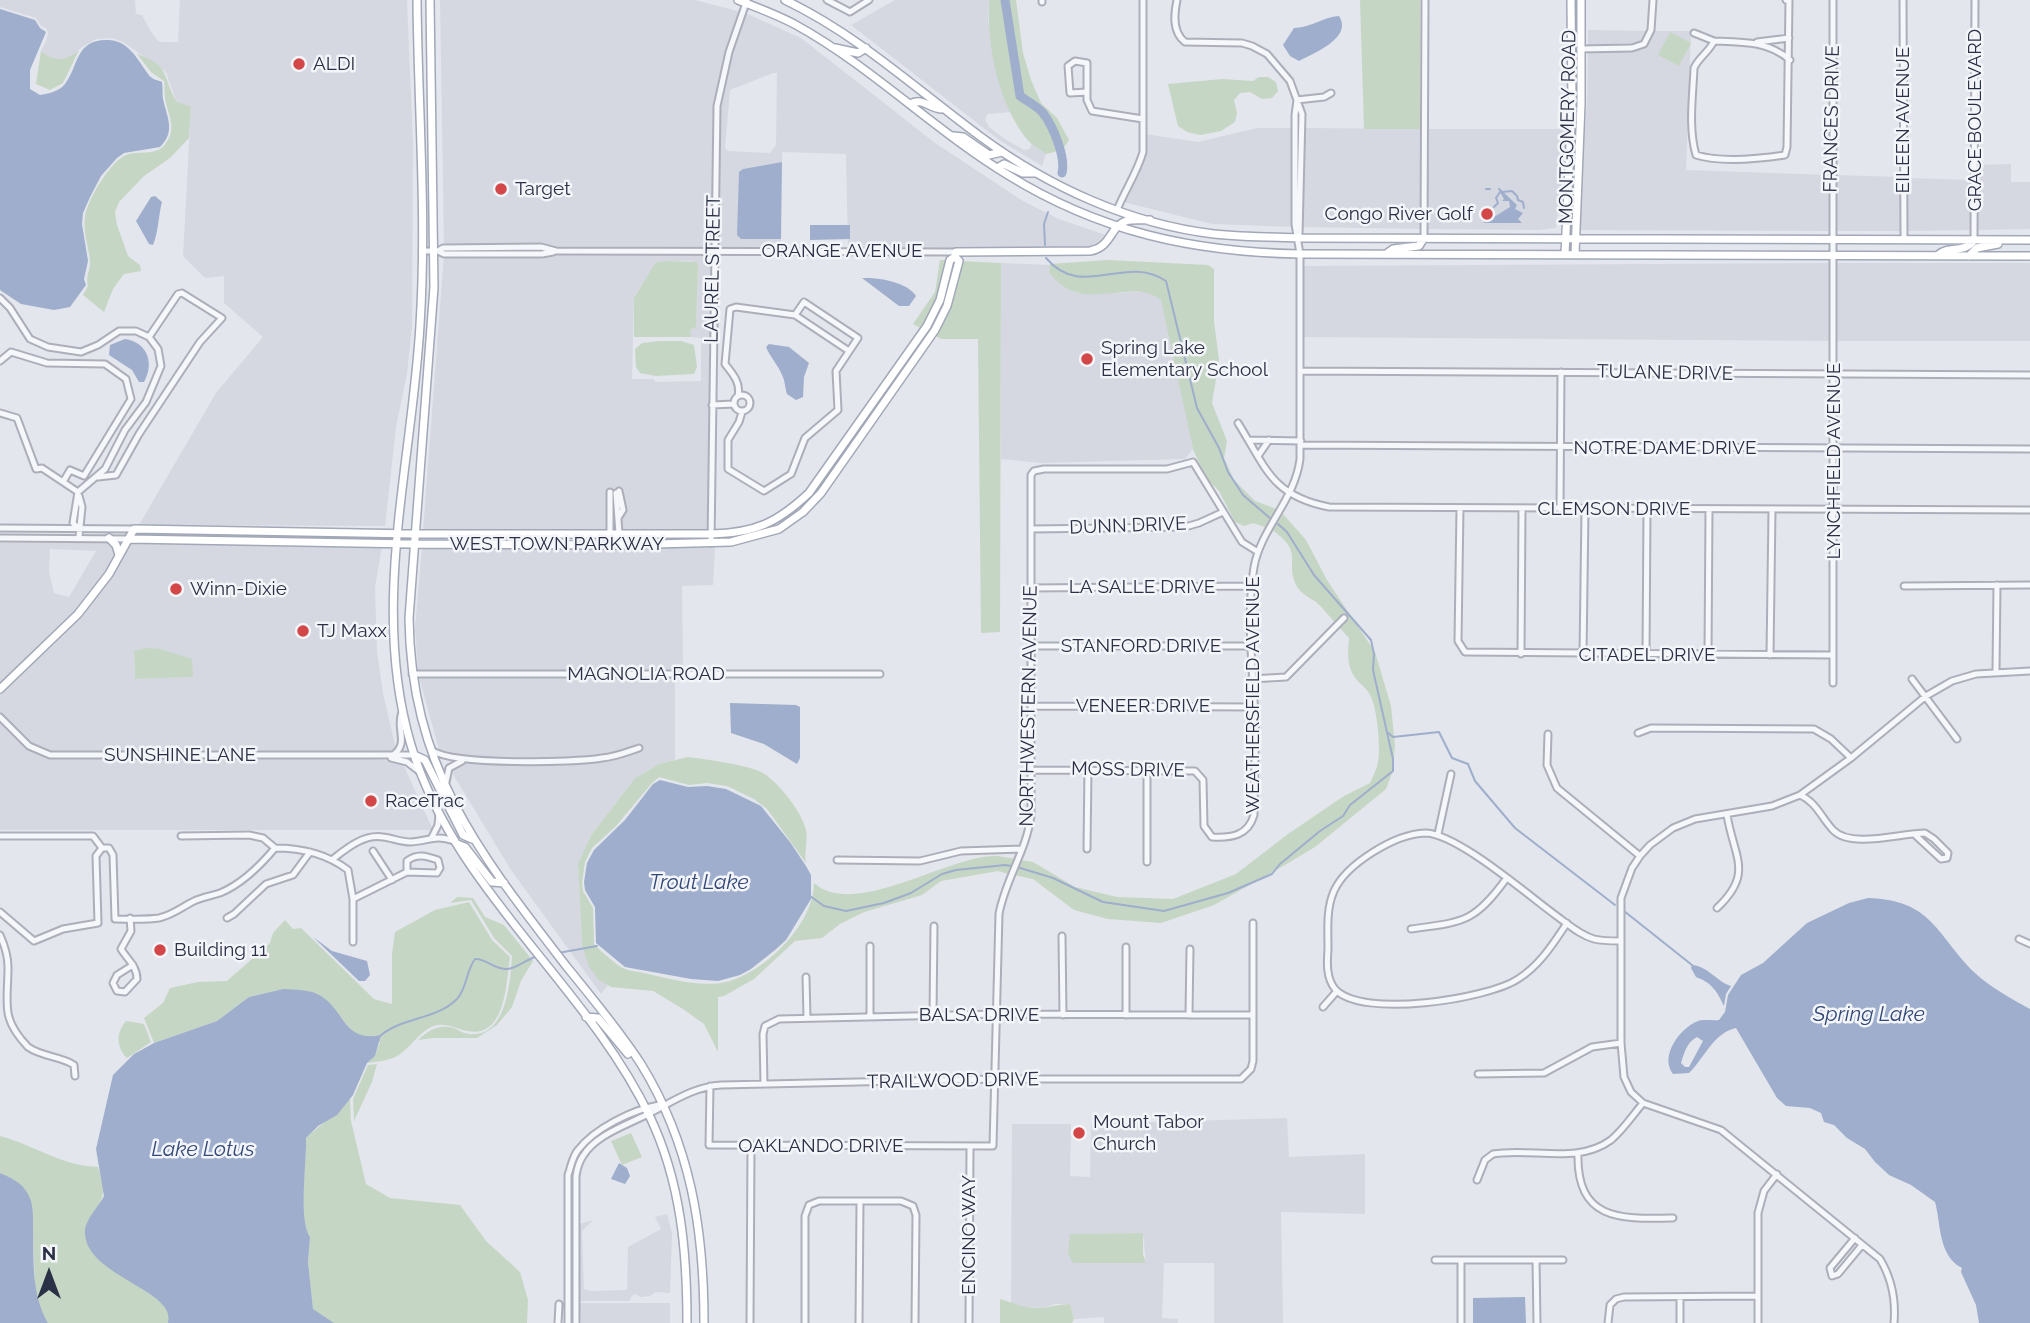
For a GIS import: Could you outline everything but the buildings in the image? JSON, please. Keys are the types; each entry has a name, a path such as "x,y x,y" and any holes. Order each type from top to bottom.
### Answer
{"main road":[{"path":"785,0 844,32 1002,152 1061,187 1117,210 1213,234 1299,238 2030,240"},
{"name":"MONTGOMERY ROAD","path":"1565,254 1572,102 1571,0"},
{"name":"MONTGOMERY ROAD","path":"1575,254 1581,104 1581,0"},
{"path":"744,1 786,19 834,48 997,168 1062,204 1117,227 1168,241 1247,253 1300,254 2030,256"},
{"path":"416,3 423,251 417,369 398,534 392,623 395,673 402,712 420,772 455,843 621,1065 647,1111 670,1171 680,1213 687,1267 687,1323"},
{"path":"432,3 432,143 436,251 409,618 412,674 419,712 445,789 473,839 503,883 641,1065 662,1105 687,1168 697,1211 703,1255 704,1323"},
{"path":"1571,17 1573,37 1580,49"},
{"path":"834,48 858,53 866,48"},
{"path":"910,104 915,101 922,102 945,110"},
{"path":"420,115 426,123 432,143"},
{"path":"953,136 963,137 989,155 1002,152"},
{"path":"997,168 1004,164 1023,173 1036,173"},
{"path":"1117,227 1123,222 1150,220"},
{"name":"ORANGE AVENUE","path":"955,254 1090,251 1099,249 1108,242 1117,227"},
{"path":"1386,254 1393,249 1419,246 1424,238"},
{"path":"1937,256 1943,250 1965,249 1974,240"},
{"path":"1969,256 1981,246 2030,240"},
{"name":"WEST TOWN PARKWAY","path":"129,539 617,545 711,543 750,538 779,529 803,512 821,493 935,330 947,306 959,261 955,254 950,260 940,300 927,326 809,493 790,512 752,530 711,534 398,534 134,529"},
{"path":"417,369 426,395"},
{"path":"414,391 424,415"},
{"path":"0,689 78,614 109,574 134,529"},
{"path":"109,538 116,545 119,556"},
{"path":"414,755 425,760 463,835 473,839"},
{"path":"455,843 465,847 492,883 503,883"},
{"path":"586,1017 598,1018 629,1055 641,1065"}],"street":[{"path":"827,0 850,12 869,0"},
{"path":"1117,210 1126,187 1137,173 1143,152 1143,0"},
{"path":"1177,0 1176,30 1178,36 1185,41 1242,43 1262,50 1290,81 1297,100 1324,97 1331,93"},
{"path":"1424,238 1425,0"},
{"path":"1580,49 1632,48 1644,44 1651,30 1653,0"},
{"path":"1714,41 1694,68 1693,144 1696,155 1785,155 1790,60 1789,1 1786,0"},
{"name":"FRANCES DRIVE","path":"1831,239 1833,0"},
{"name":"EILEEN AVENUE","path":"1903,0 1904,239"},
{"name":"GRACE BOULEVARD","path":"1974,240 1975,0"},
{"name":"LAUREL STREET","path":"711,543 717,106 744,1"},
{"path":"1694,33 1714,41 1754,43 1789,38"},
{"path":"1754,43 1778,50 1790,60"},
{"path":"1087,92 1070,93 1068,66 1075,61 1087,63 1087,92 1087,100 1092,111 1143,119"},
{"name":"WEATHERSFIELD AVENUE","path":"1212,837 1240,834 1248,830 1254,815 1252,586 1258,552 1290,495 1299,470 1300,254 1296,224 1297,100"},
{"name":"LYNCHFIELD AVENUE","path":"1831,239 1834,375 1833,682"},
{"name":"ORANGE AVENUE","path":"423,251 444,254 713,250 955,254"},
{"path":"98,477 116,475 139,434 200,342 222,318 178,293 150,335"},
{"path":"0,298 10,308 30,339 49,347 81,352 119,331 136,331 150,335 158,349 161,366 146,402 125,429 105,468 78,492 74,523 79,537"},
{"path":"738,396 750,399 750,408 742,412 728,440 728,469 764,491 791,474 805,438 838,410 840,399 836,371 858,338 804,302 794,315"},
{"path":"734,404 739,388 725,363 730,309 736,307 794,315 849,351"},
{"path":"45,362 49,347"},
{"path":"0,361 11,352 45,362 105,364 126,379 131,399 84,476 70,470 64,482"},
{"name":"TULANE DRIVE","path":"1300,371 2030,375"},
{"path":"1560,509 1561,372"},
{"path":"712,404 734,404"},
{"path":"734,404 738,411 742,412"},
{"path":"0,413 17,418 36,469 42,468 78,492"},
{"path":"1238,422 1271,477 1290,495"},
{"name":"NOTRE DAME DRIVE","path":"1249,440 1301,445 2030,449"},
{"path":"1258,456 1269,440"},
{"name":"NORTHWESTERN AVENUE","path":"993,1146 999,914 1030,822 1030,481 1034,471 1044,469 1167,469 1193,462 1223,512"},
{"path":"105,468 118,471"},
{"path":"615,492 619,533 617,545 610,533 615,492"},
{"name":"CLEMSON DRIVE","path":"1290,495 1329,507 2030,510"},
{"name":"CITADEL DRIVE","path":"1460,508 1458,641 1462,650 1470,653 1583,655 1833,655"},
{"path":"1521,654 1522,509"},
{"path":"1583,655 1585,509"},
{"path":"1646,655 1647,509"},
{"path":"1708,655 1709,509"},
{"path":"1770,655 1772,510"},
{"path":"1223,512 1245,546 1258,552"},
{"name":"DUNN DRIVE","path":"1031,529 1185,527 1223,512"},
{"name":"WEST TOWN PARKWAY","path":"0,528 134,529"},
{"name":"WEST TOWN PARKWAY","path":"0,538 129,539"},
{"path":"1996,671 1997,585"},
{"path":"1904,586 2030,585"},
{"name":"LA SALLE DRIVE","path":"1031,588 1252,586"},
{"path":"1251,679 1286,677 1344,618"},
{"name":"STANFORD DRIVE","path":"1031,646 1251,646"},
{"path":"1894,1323 1895,1301 1880,1259 1721,1130 1643,1103 1631,1092 1624,1077 1620,1043 1621,898 1632,868 1661,835 1683,823 1772,806 1800,794 1851,758 1940,687 1964,677 1996,671 2030,671"},
{"name":"MAGNOLIA ROAD","path":"412,674 880,674"},
{"path":"1912,679 1957,738"},
{"name":"VENEER DRIVE","path":"1031,706 1254,707"},
{"path":"390,756 401,747 403,740 398,721 402,712"},
{"name":"SUNSHINE LANE","path":"0,717 29,746 50,755 414,755"},
{"path":"1638,733 1651,729 1814,729 1830,738 1851,758"},
{"path":"1548,733 1547,765 1557,788 1640,856"},
{"path":"430,749 445,757 468,760 560,761 603,758 639,748"},
{"name":"SUNSHINE LANE","path":"374,756 400,760 420,772"},
{"path":"445,789 449,768 468,760"},
{"path":"1087,849 1088,769"},
{"path":"1147,769 1147,862"},
{"name":"MOSS DRIVE","path":"1031,770 1189,770 1200,775 1204,788 1204,826 1212,837"},
{"path":"1438,834 1451,774"},
{"path":"1800,794 1811,799 1835,832 1845,837 1857,839 1925,833 1948,853 1947,858 1941,859 1914,834"},
{"path":"432,837 438,825 439,814"},
{"path":"1717,908 1735,887 1740,871 1727,815"},
{"path":"1567,923 1536,965 1517,980 1492,991 1423,1003 1368,1003 1352,1000 1337,991 1329,976 1330,903 1339,883 1366,857 1391,842 1415,834 1438,834 1467,849 1592,939 1620,940"},
{"path":"181,836 249,835 263,838 275,848 295,848 333,859 348,870 353,899 353,942"},
{"path":"0,836 93,836 102,848"},
{"path":"333,859 366,838 380,836 404,842 432,837 455,843"},
{"path":"102,848 109,848 113,855 115,919"},
{"path":"99,923 96,856 102,848"},
{"path":"0,912 34,942 63,929 115,919 150,919 169,915 243,879 262,864 275,848"},
{"path":"837,860 920,861 961,851 1022,849"},
{"path":"373,851 392,880"},
{"path":"227,918 266,884 293,875 310,852"},
{"path":"353,899 407,872 436,873 440,868 438,860 413,856 407,861 407,872"},
{"path":"1411,929 1458,923 1469,918 1489,902 1506,879"},
{"path":"130,918 131,931 121,949 136,970 137,979 125,992 117,991 113,983 115,979 132,965"},
{"path":"1253,923 1253,1015"},
{"path":"933,1015 934,926"},
{"path":"0,935 8,966 4,1012 9,1026 16,1036 36,1052 74,1065 75,1076"},
{"path":"1062,936 1062,1015"},
{"path":"2019,939 2030,944"},
{"path":"870,946 870,1017"},
{"path":"1125,1015 1126,947"},
{"path":"1189,1015 1190,949"},
{"path":"806,977 807,1018"},
{"path":"1323,1007 1337,991"},
{"name":"BALSA DRIVE","path":"764,1084 763,1034 765,1026 779,1019 998,1014 1253,1015"},
{"name":"TRAILWOOD DRIVE","path":"647,1111 710,1086 993,1079 1236,1080 1247,1075 1253,1062 1253,1015"},
{"path":"1478,1074 1544,1073 1592,1047 1620,1043"},
{"name":"OAKLANDO DRIVE","path":"710,1086 709,1145 993,1146"},
{"path":"1477,1180 1485,1160 1493,1154 1591,1151 1611,1140 1643,1103"},
{"path":"568,1323 569,1175 572,1161 577,1150 599,1131 647,1111"},
{"path":"576,1323 576,1176 579,1163 583,1155 603,1137 647,1111"},
{"path":"750,1323 751,1146"},
{"name":"ENCINO WAY","path":"969,1323 970,1146"},
{"path":"1578,1153 1578,1170 1583,1188 1601,1209 1620,1218 1673,1218"},
{"path":"1758,1323 1760,1202 1764,1191 1777,1174"},
{"path":"805,1323 805,1216 809,1205 818,1201 901,1201 913,1206 916,1214 915,1323"},
{"path":"859,1323 860,1202"},
{"path":"1854,1238 1830,1268 1829,1275 1838,1275 1862,1245"},
{"path":"1435,1260 1563,1260"},
{"path":"1461,1260 1461,1323"},
{"path":"1536,1260 1537,1323"},
{"path":"1608,1323 1610,1305 1616,1299 1624,1297 1758,1296"},
{"path":"1680,1297 1680,1323"},
{"path":"558,1323 559,1304"}],"shaded area":[{"path":"0,0 135,0 136,14 142,15 158,41 178,42 180,0 407,0 413,145 412,326 407,374 396,427 385,526 139,525 216,393 263,337 224,303 224,276 205,278 183,256 191,108 176,101 166,72 123,42 112,38 96,39 71,57 55,61 41,51 47,39 46,28 41,26 36,18 0,7"},
{"path":"440,0 695,0 741,12 720,75 714,105 711,248 444,248"},
{"path":"895,0 989,0 988,20 1011,112 988,114 985,119 989,127 1008,141 1024,150 1030,149 1032,143 1046,154 1042,166 999,140 851,25"},
{"path":"745,13 801,38 935,143 1023,201 1059,219 1108,236 1098,246 1090,248 848,248 846,154 782,152 782,162 743,169 741,239 781,239 781,248 716,248 719,106 731,53","holes":["777,73 776,145 770,153 728,151 725,148 730,90"]},
{"path":"1588,30 1648,31 1637,45 1588,46"},
{"path":"1653,31 1691,31 1686,170 1829,175 1829,231 1577,230 1582,129 1585,129 1587,104 1588,52 1639,50 1646,45"},
{"path":"1257,128 1293,128 1294,227 1212,224 1123,202 1139,174 1146,153 1145,134 1198,142"},
{"path":"1304,128 1422,129 1422,229 1303,227"},
{"path":"1427,129 1568,129 1556,228 1427,229"},
{"path":"2011,164 2011,182 2030,182 2030,229 1977,230 1977,165"},
{"path":"1971,165 1972,230 1906,231 1906,178 1971,180"},
{"path":"1834,175 1901,177 1901,231 1833,231"},
{"path":"711,253 708,531 621,530 625,505 620,505 620,511 619,505 615,518 616,530 612,530 608,505 607,530 423,531 444,254","holes":["668,261 691,261 698,267 696,327 690,330 689,334 691,337 701,338 701,381 655,382 654,379 632,379 634,298 642,284"]},
{"name":"Spring Lake Elementary School","path":"1001,263 1050,265 1049,273 1077,293 1151,292 1162,300 1193,449 1185,459 1041,463 1001,459"},
{"path":"1830,263 1831,341 1303,337 1303,266"},
{"path":"1835,263 2030,263 2030,341 1836,341"},
{"path":"109,542 114,547 116,556 107,573 76,612 0,685 0,543","holes":["50,549 96,551 69,597 54,593 49,572"]},
{"path":"130,542 382,546 375,587 377,652 396,749 390,753 375,754 51,752 31,744 0,713 0,692 80,616","holes":["145,648 193,677 135,679 134,652"]},
{"path":"715,546 713,585 682,586 683,671 418,671 415,628 422,547"},
{"path":"419,677 675,677 675,760 659,764 635,778 592,834 578,863 582,945 599,980 608,985 601,994 511,870 451,771 468,763 560,764 603,761 642,750 641,745 603,756 560,758 468,757 440,753"},
{"path":"0,721 28,748 50,758 374,759 400,762 433,830 0,830"},
{"path":"1287,1118 1289,1157 1365,1154 1365,1214 1281,1212 1283,1323 1214,1323 1214,1263 1164,1263 1162,1318 1178,1319 1178,1323 1104,1323 1104,1317 1074,1319 1070,1304 1042,1308 1011,1303 1012,1124 1071,1124 1070,1176 1090,1177 1091,1124","holes":["1143,1233 1146,1263 1073,1263 1071,1234"]},
{"path":"667,1214 672,1233 670,1293 656,1292 641,1297 635,1294 630,1301 578,1302 579,1224 593,1220 582,1231 584,1289 627,1290 628,1247 661,1229 655,1217"},
{"path":"574,1225 573,1323 571,1323 572,1226"},
{"path":"580,1303 670,1303 670,1323 581,1323"}],"green space":[{"path":"989,0 1016,0 1023,53 1031,80 1041,103 1057,118 1069,140 1062,150 1046,154 1032,144 1015,122 1007,106 992,54"},
{"path":"1360,0 1420,0 1420,129 1364,129"},
{"path":"1670,32 1691,43 1679,66 1658,55"},
{"path":"79,50 63,83 50,90 36,84 41,51 60,59"},
{"path":"137,54 161,68 176,101 191,107 189,138 170,158 144,176 119,202 115,212 117,225 128,256 140,265 141,271 124,274 113,289 104,312 83,295 88,286 90,264 85,217 90,201 113,165 126,155 158,150 166,143 171,131 164,81 151,72"},
{"path":"1259,77 1268,77 1276,82 1278,91 1272,98 1262,99 1250,92 1240,93 1234,100 1237,113 1235,122 1221,131 1200,135 1187,132 1178,126 1168,84 1222,79 1253,81"},
{"path":"940,260 947,260 938,299 922,329 913,324 935,292"},
{"path":"1108,260 1208,265 1214,269 1214,321 1219,360 1212,403 1227,441 1224,458 1234,480 1255,501 1279,510 1268,528 1253,523 1244,526 1235,522 1219,491 1205,477 1193,449 1161,300 1142,292 1076,292 1064,287 1049,273 1050,264"},
{"path":"668,261 697,262 696,327 690,330 691,337 634,337 634,298 654,265"},
{"path":"961,261 1001,263 1000,632 981,633 978,339 941,339 934,335"},
{"path":"681,341 694,345 697,367 694,374 656,376 640,373 636,367 635,349 642,343"},
{"path":"1283,514 1306,540 1327,580 1375,652 1391,706 1395,746 1392,773 1386,789 1315,847 1285,865 1214,905 1161,923 1108,919 1074,910 1033,879 1014,875 1020,860 1033,862 1075,887 1117,897 1173,899 1236,874 1288,834 1344,796 1370,783 1379,756 1377,719 1370,694 1353,675 1349,665 1349,638 1339,627 1347,618 1344,615 1335,623 1319,604 1298,588 1292,572 1288,545 1272,530"},
{"path":"145,648 160,649 192,659 193,677 135,679 134,651"},
{"path":"688,757 748,767 763,773 776,784 789,798 804,823 806,863 767,809 754,799 727,786 707,783 689,785 659,777 616,826 592,848 585,862 582,882 583,891 593,908 594,944 612,961 627,970 696,983 730,981 759,967 786,943 806,914 814,883 831,892 852,894 876,891 974,859 994,856 1015,859 1009,874 998,871 941,881 922,895 864,912 840,924 822,938 795,941 754,979 718,997 718,1052 704,1024 683,1009 653,991 611,987 599,980 589,967 582,945 578,863 592,834 635,778 659,764"},
{"path":"457,897 473,898 485,917 504,925 533,961 521,981 512,1007 497,1025 477,1038 418,1040 430,1031 443,1027 469,1034 482,1033 499,1018 508,994 512,956 494,938 471,900 450,903"},
{"path":"469,902 492,940 510,957 502,1007 490,1026 480,1031 436,1025 426,1030 393,1058 367,1063 375,1056 380,1042 356,1034 330,1005 283,989 249,997 217,1021 154,1043 144,1018 163,1003 170,988 198,982 227,981 270,943 273,933 285,920 293,929 301,928 374,999 392,1004 395,932 435,910"},
{"path":"126,1021 144,1024 151,1042 127,1058 119,1040 120,1030"},
{"path":"377,1064 354,1121 353,1099 368,1065"},
{"path":"350,1098 351,1121 366,1184 390,1198 460,1205 486,1241 520,1272 528,1300 527,1323 334,1323 313,1310 308,1262 310,1237 306,1229 303,1204 306,1138"},
{"path":"631,1133 642,1157 622,1165 611,1141"},
{"path":"0,1136 72,1163 98,1167 102,1196 88,1221 148,1293 166,1305 170,1317 168,1323 48,1323 39,1309 35,1288 32,1205 15,1181 0,1173"},
{"path":"1143,1233 1146,1263 1073,1263 1068,1254 1070,1234"},
{"path":"1000,1299 1036,1308 1070,1304 1074,1319 1072,1323 1000,1323"}],"water":[{"path":"0,9 35,20 46,32 30,70 30,89 40,95 54,92 63,86 79,55 89,44 97,41 121,43 132,52 149,76 162,82 169,124 168,135 160,147 124,153 101,176 83,213 82,224 88,261 84,279 86,285 70,307 54,310 21,304 0,290"},
{"path":"1339,16 1341,31 1330,44 1299,61 1290,56 1283,45 1294,28"},
{"path":"782,162 781,239 741,239 737,235 739,172"},
{"path":"1502,191 1517,205 1515,209 1523,213 1518,219 1522,223 1483,223 1485,222 1482,218 1494,217 1510,207 1509,201 1502,201"},
{"path":"155,196 162,202 153,245 149,244 136,221 151,197"},
{"path":"810,225 850,225 850,239 810,240"},
{"path":"862,278 876,278 899,284 916,296 909,306 899,306"},
{"path":"125,339 139,344 147,354 149,368 144,382 139,382 132,370 109,355 110,345"},
{"path":"769,344 789,347 809,363 804,377 803,397 796,400 787,394 783,377 766,347"},
{"path":"730,703 800,707 800,758 797,764 764,744 731,733"},
{"name":"Trout Lake","path":"660,780 688,787 726,789 761,806 790,842 811,875 811,899 786,940 740,975 718,981 625,967 596,943 595,907 585,890 584,882 587,863 594,850 625,820 653,784"},
{"name":"Spring Lake","path":"1868,898 1907,905 1931,922 1975,973 1994,988 2030,1009 2030,1323 1979,1323 1976,1305 1961,1272 1962,1268 1948,1256 1944,1247 1935,1202 1911,1185 1889,1175 1865,1149 1847,1138 1834,1125 1824,1122 1821,1113 1810,1108 1786,1106 1777,1098 1736,1028 1721,1035 1689,1073 1673,1074 1669,1067 1670,1051 1678,1036 1698,1021 1719,1020 1725,1012 1728,995 1741,975 1763,963 1807,923 1849,903","holes":["1697,1037 1703,1041 1689,1067 1685,1067 1681,1063 1688,1045"]},
{"path":"313,937 332,951 367,961 370,975 365,981 359,981"},
{"path":"1692,965 1703,968 1731,986 1724,1006 1713,988 1696,977"},
{"name":"Lake Lotus","path":"283,989 317,994 329,1002 352,1030 369,1036 381,1035 375,1056 367,1063 353,1095 337,1115 318,1126 306,1138 304,1218 310,1237 308,1262 313,1309 334,1323 168,1323 167,1312 160,1301 100,1261 90,1249 85,1234 89,1219 104,1196 96,1149 113,1075 134,1054 154,1043 217,1021 249,997"},
{"path":"619,1163 627,1168 630,1176 625,1184 611,1179"},
{"path":"0,1173 21,1185 30,1200 33,1213 36,1289 48,1323 0,1323"},
{"path":"1525,1297 1526,1323 1473,1323 1473,1298"}],"waterway":[{"path":"1005,0 1020,96 1041,110 1051,126 1060,150 1062,173"},
{"path":"1499,189 1502,192 1512,191 1518,200 1523,202 1524,208"},
{"path":"1494,207 1498,203 1496,198 1500,192"},
{"path":"1045,245 1044,224 1048,212"},
{"path":"1046,258 1060,270 1074,276 1135,272 1151,274 1166,281 1197,408 1219,448 1228,472 1243,495 1271,519"},
{"path":"1017,867 1053,878 1103,902 1164,911 1228,893 1272,874 1280,864 1343,816 1350,805 1393,771 1393,759 1373,670 1371,640 1314,575 1287,532 1278,524"},
{"path":"1387,732 1393,737 1439,732 1452,758 1468,764 1475,781 1515,828 1615,905"},
{"path":"810,896 824,906 846,911 884,903 911,893 942,874 956,870 1012,866"},
{"path":"1624,911 1692,965"},
{"path":"558,953 597,946"},
{"path":"380,1036 398,1025 449,1006 460,995 475,959 508,969 535,957"}],"place":[{"name":"ALDI","path":"299,64"},
{"name":"Target","path":"501,189"},
{"name":"Congo River Golf","path":"1487,214"},
{"name":"Spring Lake Elementary School","path":"1087,359"},
{"name":"Winn-Dixie","path":"176,589"},
{"name":"TJ Maxx","path":"303,631"},
{"name":"RaceTrac","path":"371,801"},
{"name":"Building 11","path":"160,950"},
{"name":"Mount Tabor Church","path":"1079,1133"}]}
